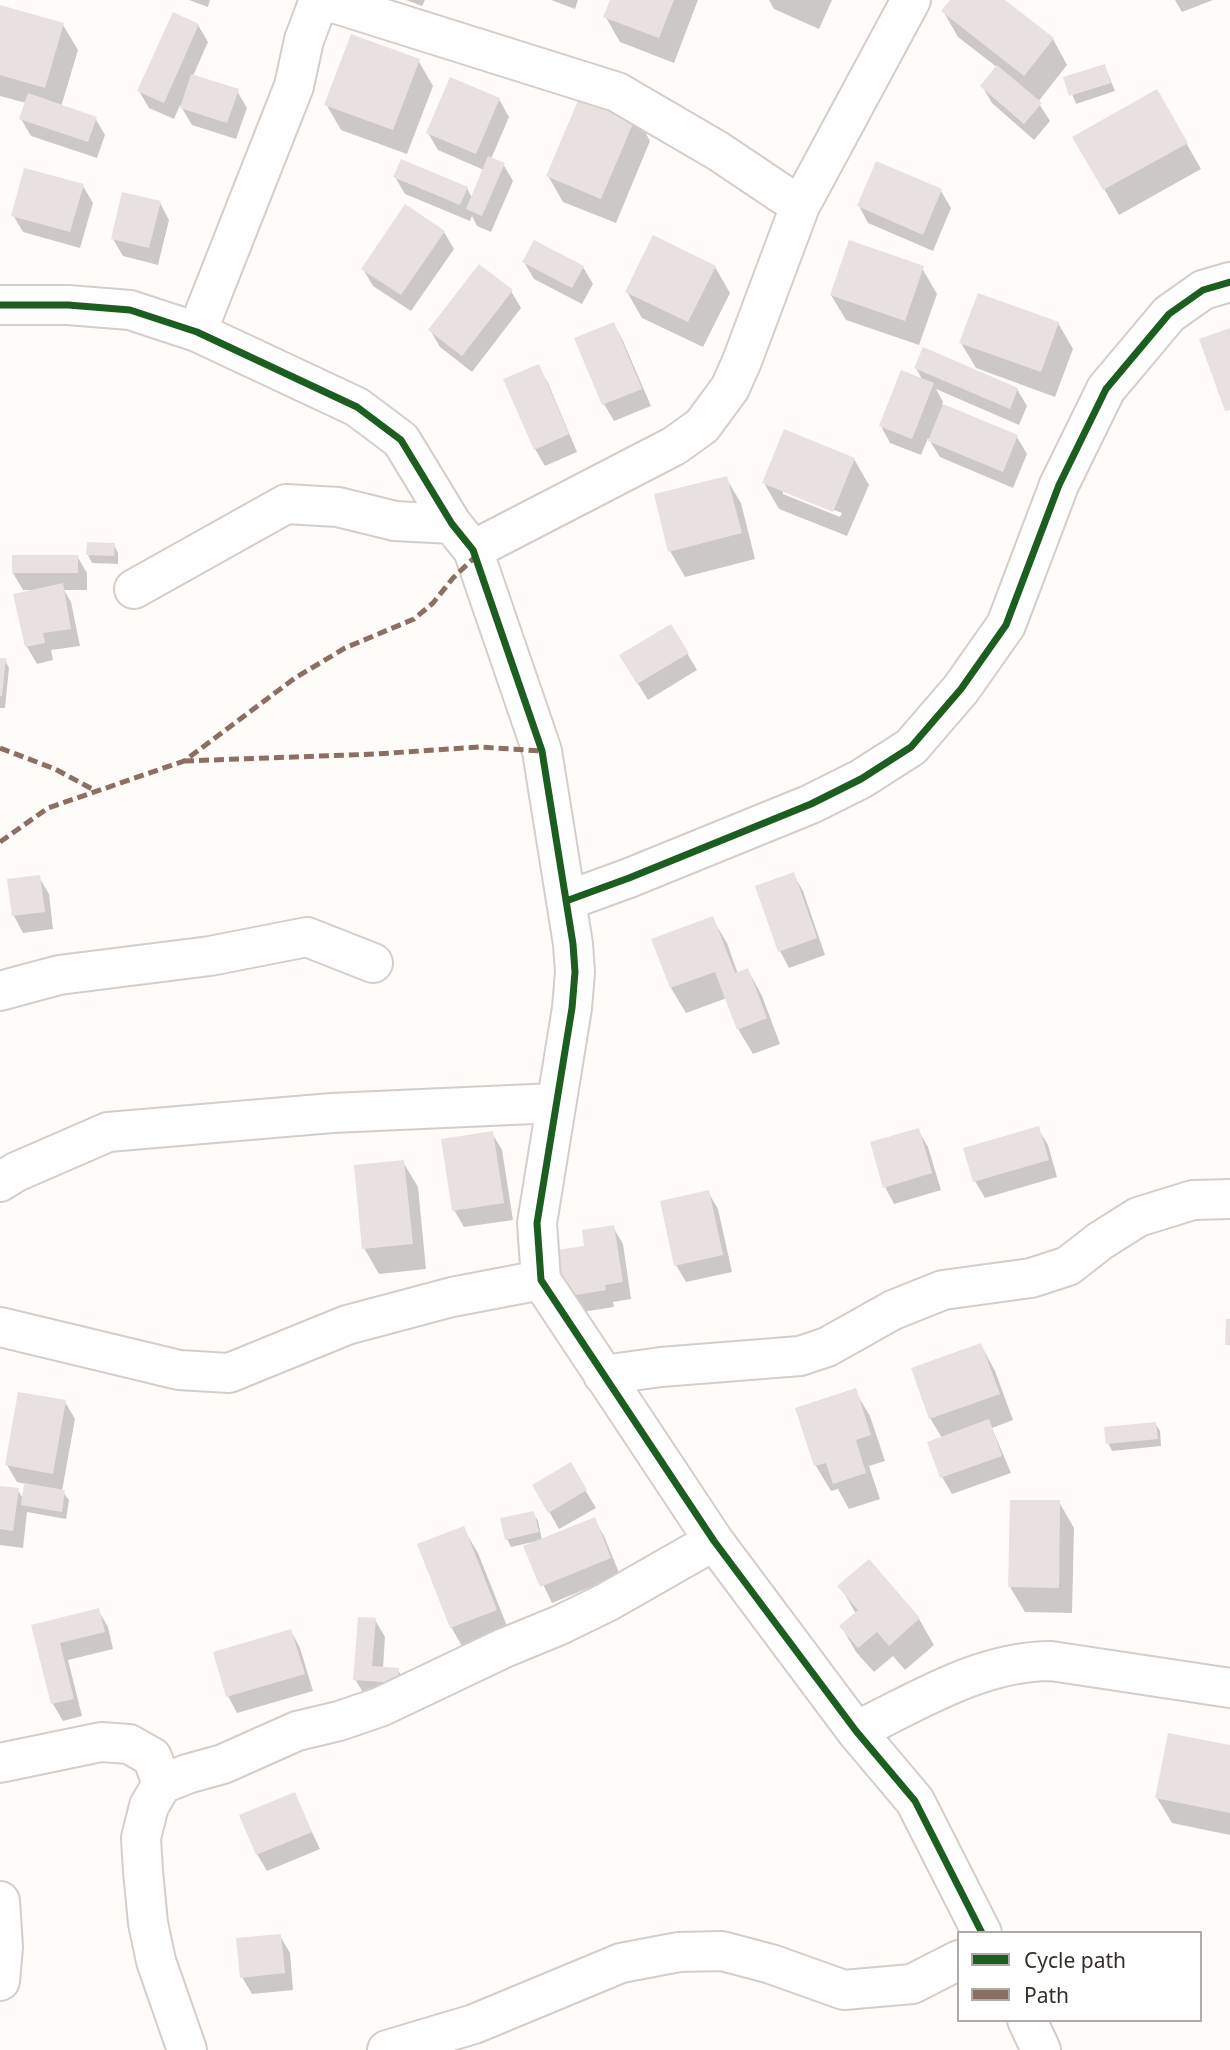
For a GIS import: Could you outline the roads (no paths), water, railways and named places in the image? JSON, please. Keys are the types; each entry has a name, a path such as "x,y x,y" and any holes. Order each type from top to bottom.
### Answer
{"street":[{"path":"197,332 293,86 304,40 321,0 617,92 718,151 800,206"},
{"path":"134,589 286,504 338,506 463,537 674,446 702,426 730,388 800,206 911,0"},
{"path":"566,901 811,804 861,779 911,747 961,689 1006,625 1059,485 1106,389 1170,314 1203,290 1229,282"},
{"path":"0,305 68,305 130,310 197,332 356,407 401,440 463,537 542,751 575,972 572,1007 537,1223 541,1280 714,1541 856,1731 915,1801 981,1931"},
{"path":"0,991 60,975 210,956 307,937 373,963"},
{"path":"0,1182 16,1172 108,1132 332,1113 556,1103"},
{"path":"603,1375 662,1367 800,1356 827,1347 894,1310 943,1290 1031,1278 1068,1266 1100,1241 1138,1217 1193,1200 1230,1199"},
{"path":"0,1327 179,1370 229,1373 346,1325 452,1297 541,1280"},
{"path":"187,2050 156,1961 145,1897 141,1838 149,1806 162,1784 223,1764 297,1731 340,1721 380,1707 572,1619 714,1541"},
{"path":"856,1731 965,1678 991,1669 1032,1661 1051,1661 1230,1688"},
{"path":"0,1763 101,1742 129,1744 152,1757 162,1784"},
{"path":"0,1901 3,1947 0,1981"},
{"path":"387,2050 474,2024 621,1963 679,1952 722,1951 771,1964 844,1990 912,1984 957,1961"},
{"path":"1028,2022 1041,2050"}]}
